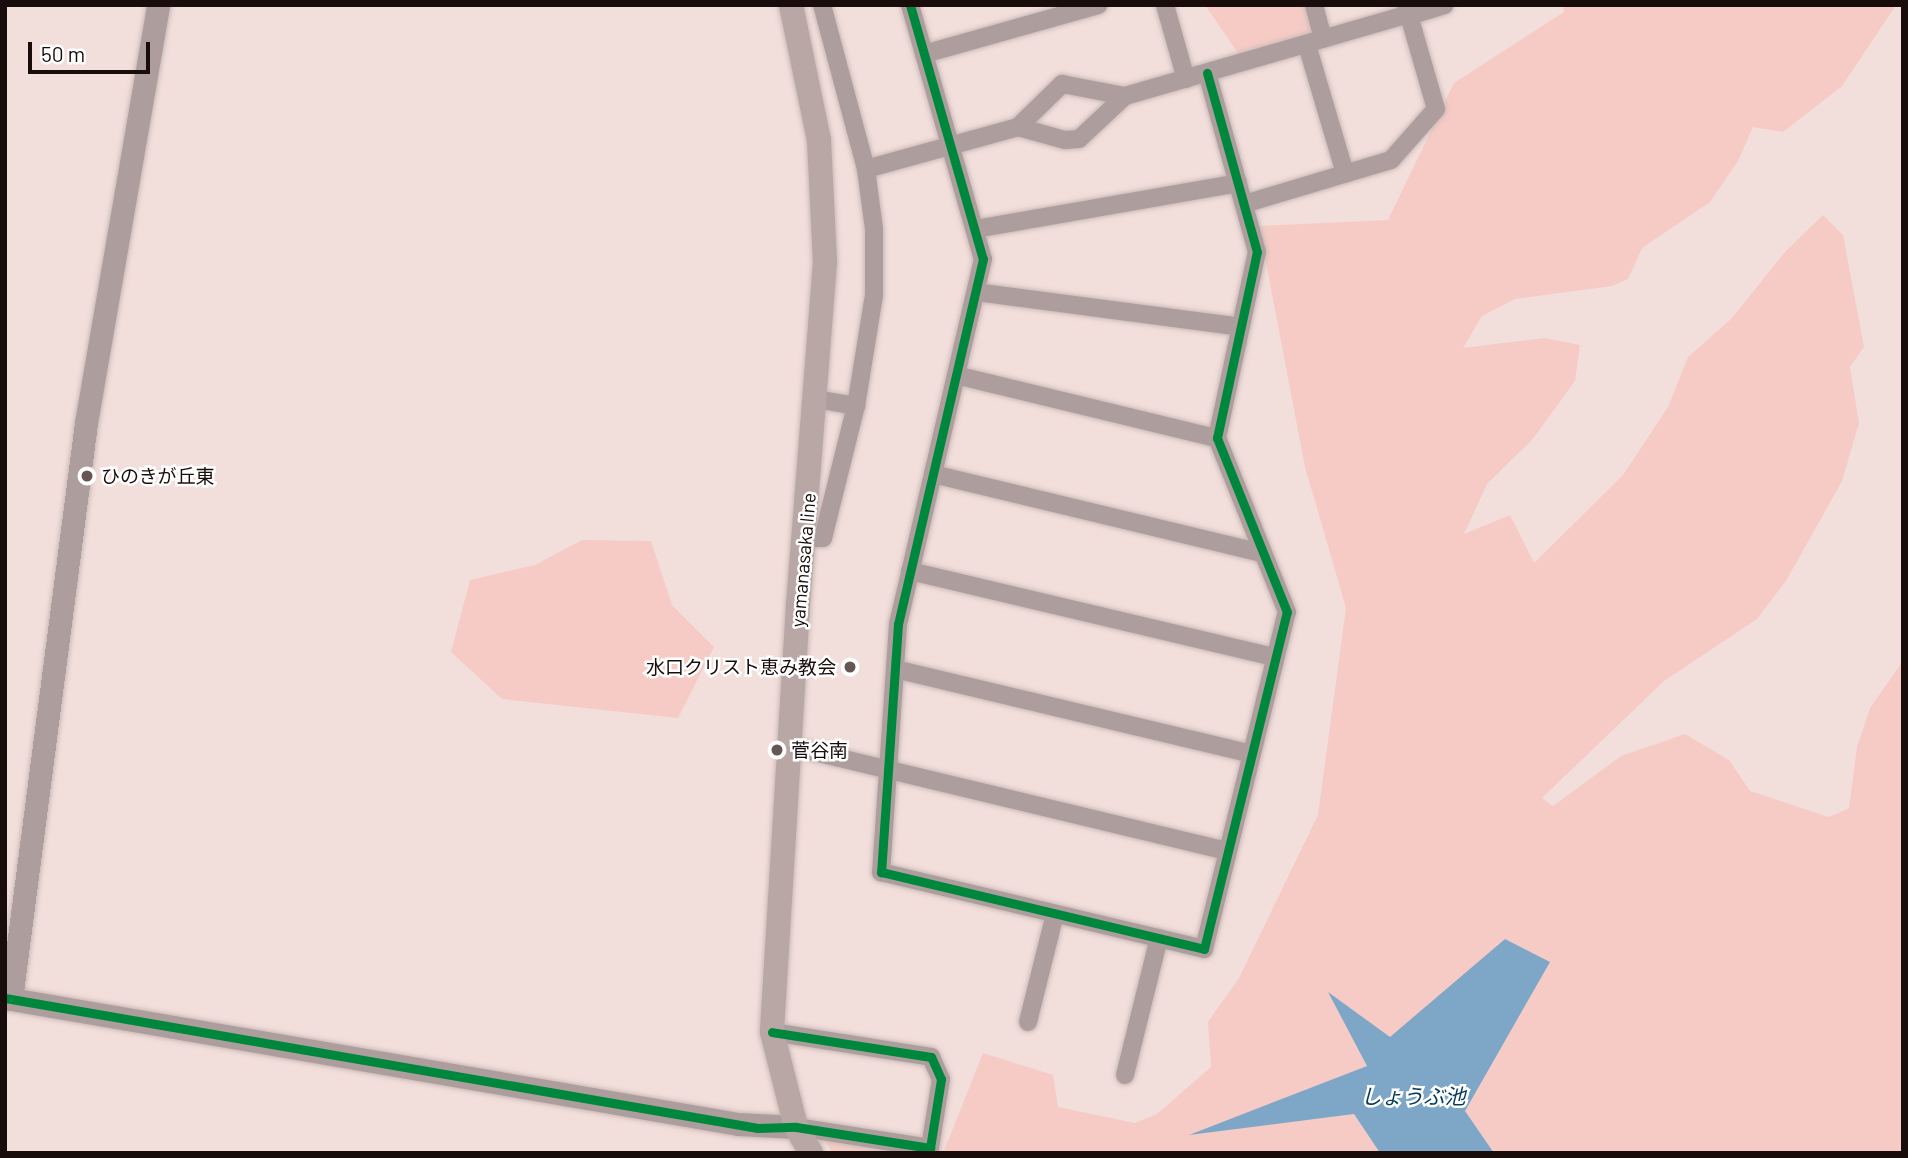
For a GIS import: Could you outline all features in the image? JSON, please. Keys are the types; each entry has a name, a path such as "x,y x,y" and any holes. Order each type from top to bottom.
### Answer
{"main road":[{"name":"yamanasaka line","path":"790,5 812,97 824,188 825,262 772,1032 796,1127 811,1153"}],"street":[{"path":"158,5 88,410 8,998 748,1126 796,1127 930,1148 941,1079 931,1057 772,1032"},
{"path":"804,538 823,538 856,406 874,295 874,229 866,169 822,5"},
{"path":"910,5 983,259 898,624 881,872 1204,949 1287,612 1217,438 1257,251 1207,73"},
{"path":"1164,5 1186,79"},
{"path":"1314,5 1315,42 1345,173"},
{"path":"866,169 1018,127 1062,85 1125,96 1315,42 1408,12 1444,5"},
{"path":"924,54 1088,7"},
{"path":"1244,204 1391,160 1436,109 1408,12"},
{"path":"1018,127 1065,140 1079,139 1125,96"},
{"path":"975,229 1238,183"},
{"path":"976,292 1241,327"},
{"path":"956,376 1217,438"},
{"path":"816,399 856,406"},
{"path":"933,474 1263,553"},
{"path":"910,571 1275,657"},
{"path":"895,670 1251,754"},
{"path":"790,746 1228,852"},
{"path":"1028,1022 1055,914"},
{"path":"1125,1075 1159,938"}],"shaded area":[{"path":"1205,5 1308,5 1314,26 1311,36 1240,56"},
{"path":"1563,5 1896,5 1842,86 1783,132 1753,127 1738,161 1710,202 1642,248 1628,279 1612,286 1515,299 1482,316 1463,348 1545,338 1580,345 1575,381 1532,440 1487,484 1464,534 1510,515 1534,563 1623,475 1668,407 1688,357 1731,319 1785,252 1823,215 1843,235 1864,347 1850,367 1859,423 1842,481 1786,581 1757,619 1664,681 1542,798 1553,806 1621,756 1685,734 1729,760 1750,791 1829,817 1849,808 1857,747 1870,708 1903,661 1903,1153 1494,1153 1465,1111 1550,962 1505,939 1390,1038 1329,994 1367,1066 1193,1134 1354,1114 1380,1153 832,1153 825,1140 944,1151 983,1053 1053,1075 1058,1107 1135,1123 1157,1114 1211,1067 1208,1022 1239,978 1318,815 1346,608 1305,467 1259,226 1388,220 1454,83 1564,12"},
{"path":"582,540 651,541 672,605 714,647 678,718 502,699 451,652 470,580 535,565"}],"water":[{"name":"しょうぶ池","path":"1505,939 1550,962 1465,1111 1494,1153 1380,1153 1354,1114 1189,1135 1367,1066 1328,992 1390,1037"}],"cycle path":[{"path":"910,5 983,259 898,624 881,872 1204,949 1287,612 1217,438 1257,252 1207,73"},
{"path":"5,998 758,1128 796,1127 930,1148 941,1079 931,1057 772,1032"}],"place":[{"name":"ひのきが丘東","path":"87,476"},
{"name":"水口クリスト恵み教会","path":"850,667"},
{"name":"菅谷南","path":"777,750"}]}
